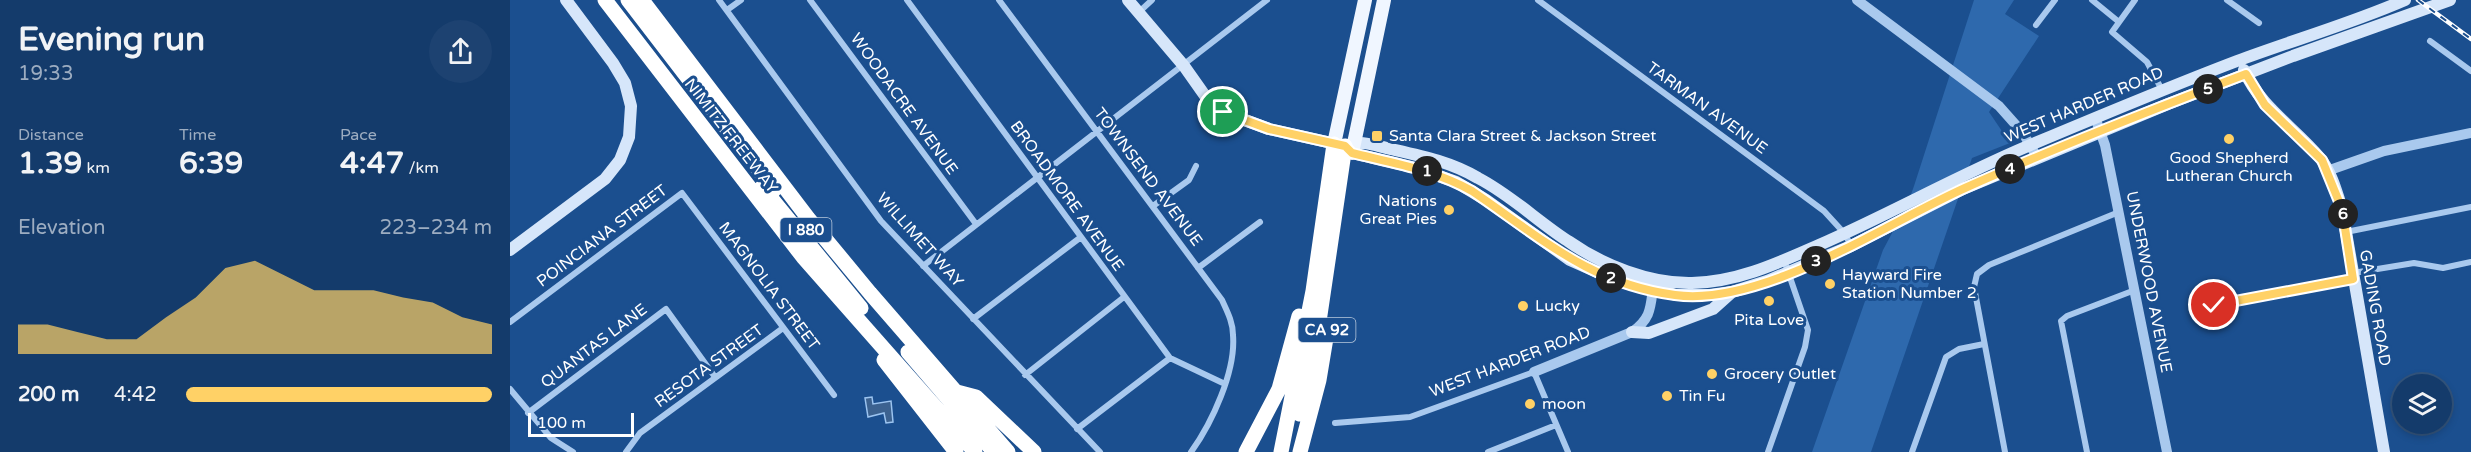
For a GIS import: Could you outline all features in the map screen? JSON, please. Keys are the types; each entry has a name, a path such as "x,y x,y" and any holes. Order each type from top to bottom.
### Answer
{"highway":[{"name":"NIMITZ FREEWAY","path":"605,0 803,257 975,452"},
{"name":"I 880","path":"620,0 767,192 893,346 897,361"},
{"name":"I 880","path":"628,0 813,240 994,452"},
{"name":"NIMITZ FREEWAY","path":"642,0 808,218 1008,452"},
{"path":"1291,452 1320,315 1346,146"},
{"name":"CA 92","path":"1281,452 1313,284 1346,146"},
{"name":"CA 92","path":"1300,452 1319,380 1346,146"},
{"path":"1246,452 1279,389 1306,290 1313,284"},
{"path":"876,341 886,363 956,452"},
{"path":"957,392 976,398 1034,452"},
{"path":"1274,452 1286,432"}],"main road":[{"path":"510,250 602,182 620,160 629,137 631,106 625,83 618,69 566,0"},
{"path":"1128,0 1184,66 1208,100 1232,117 1269,129 1346,146 1456,182 1570,260 1620,282 1654,284 1693,296 1732,292"},
{"name":"CA 92","path":"1346,146 1365,0"},
{"name":"CA 92","path":"1346,146 1384,0"},
{"name":"WEST HARDER ROAD","path":"1732,292 1788,273 1845,234 1971,171 2030,145 2239,60 2405,0"},
{"name":"WEST HARDER ROAD","path":"1654,284 1722,280 1757,272 1784,260 1851,246 1963,189 2037,157 2246,74 2450,0"},
{"name":"GADING ROAD","path":"2239,60 2265,105 2320,158 2342,209 2384,452"},
{"path":"1632,333 1649,333 1713,309 1732,292"}],"street":[{"name":"WILLIMET WAY","path":"719,0 881,221 1100,452"},
{"path":"727,10 741,0"},
{"name":"WOODACRE AVENUE","path":"810,0 976,224"},
{"name":"BROADMORE AVENUE","path":"907,0 1170,358 1224,384"},
{"name":"TOWNSEND AVENUE","path":"999,0 1222,300 1230,318 1233,335 1233,357 1224,384"},
{"path":"1139,12 1152,0"},
{"path":"923,266 1098,133 1267,0"},
{"name":"TARMAN AVENUE","path":"1538,0 1824,211 1845,234 1851,246"},
{"path":"1857,0 1999,106 2014,121 2037,157"},
{"path":"2036,25 2055,0"},
{"path":"2092,0 2119,22"},
{"path":"2135,0 2112,32 2147,62 2162,90"},
{"path":"2227,0 2259,23"},
{"path":"2430,41 2471,71"},
{"name":"UNDERWOOD AVENUE","path":"2096,120 2105,145 2120,212 2168,452"},
{"path":"2327,171 2384,151 2471,133"},
{"path":"1153,206 1189,180 1196,166"},
{"name":"POINCIANA STREET","path":"510,321 682,193"},
{"name":"MAGNOLIA STREET","path":"682,193 834,395"},
{"path":"2346,232 2471,207"},
{"path":"2005,452 1974,287 1977,274 1989,266 2120,212"},
{"path":"1198,268 1260,222"},
{"path":"973,319 1081,237"},
{"path":"1768,452 1805,347 1808,330 1784,260"},
{"path":"2210,327 2207,314 2214,305 2414,263 2443,267 2471,262"},
{"path":"1632,333 1645,323 1650,310 1654,284"},
{"path":"2087,452 2061,321 2135,290"},
{"path":"1025,375 1124,297"},
{"name":"QUANTAS LANE","path":"528,413 666,309 715,377"},
{"name":"RESOTA STREET","path":"626,452 640,433 783,328"},
{"name":"WEST HARDER ROAD","path":"1335,423 1410,417 1632,333"},
{"path":"1912,452 1946,357 1959,349 1984,344"},
{"path":"1077,429 1170,358"},
{"path":"1534,372 1568,452"},
{"path":"1191,452 1203,436 1224,384"},
{"path":"510,389 551,438 573,452"},
{"path":"1488,452 1556,425"}],"shaded area":[{"path":"1974,0 2014,0 2005,14 2039,36 1989,112 2010,143 1972,158 1871,452 1812,452 1883,250 1908,203"},
{"path":"872,397 873,404 891,401 893,422 886,423 884,413 868,417 865,398"}],"railway":[{"path":"2418,0 2471,39"}],"place":[{"name":"Santa Clara Street & Jackson Street","path":"1377,136"},
{"name":"Good Shepherd Lutheran Church","path":"2229,139"},
{"name":"Nations Great Pies","path":"1449,210"},
{"name":"Hayward Fire Station Number 2","path":"1830,284"},
{"name":"Pita Love","path":"1769,301"},
{"name":"Lucky","path":"1523,306"},
{"name":"Grocery Outlet","path":"1712,374"},
{"name":"Tin Fu","path":"1667,396"},
{"name":"moon","path":"1530,404"}],"route":[{"path":"1223,112 1269,129 1345,146 1352,153 1416,168 1456,182 1570,260 1620,282 1653,291 1693,296 1732,292 1788,273 1851,246 1963,189 2246,74 2265,105 2322,160 2335,186 2342,209 2353,279 2214,305"}]}
